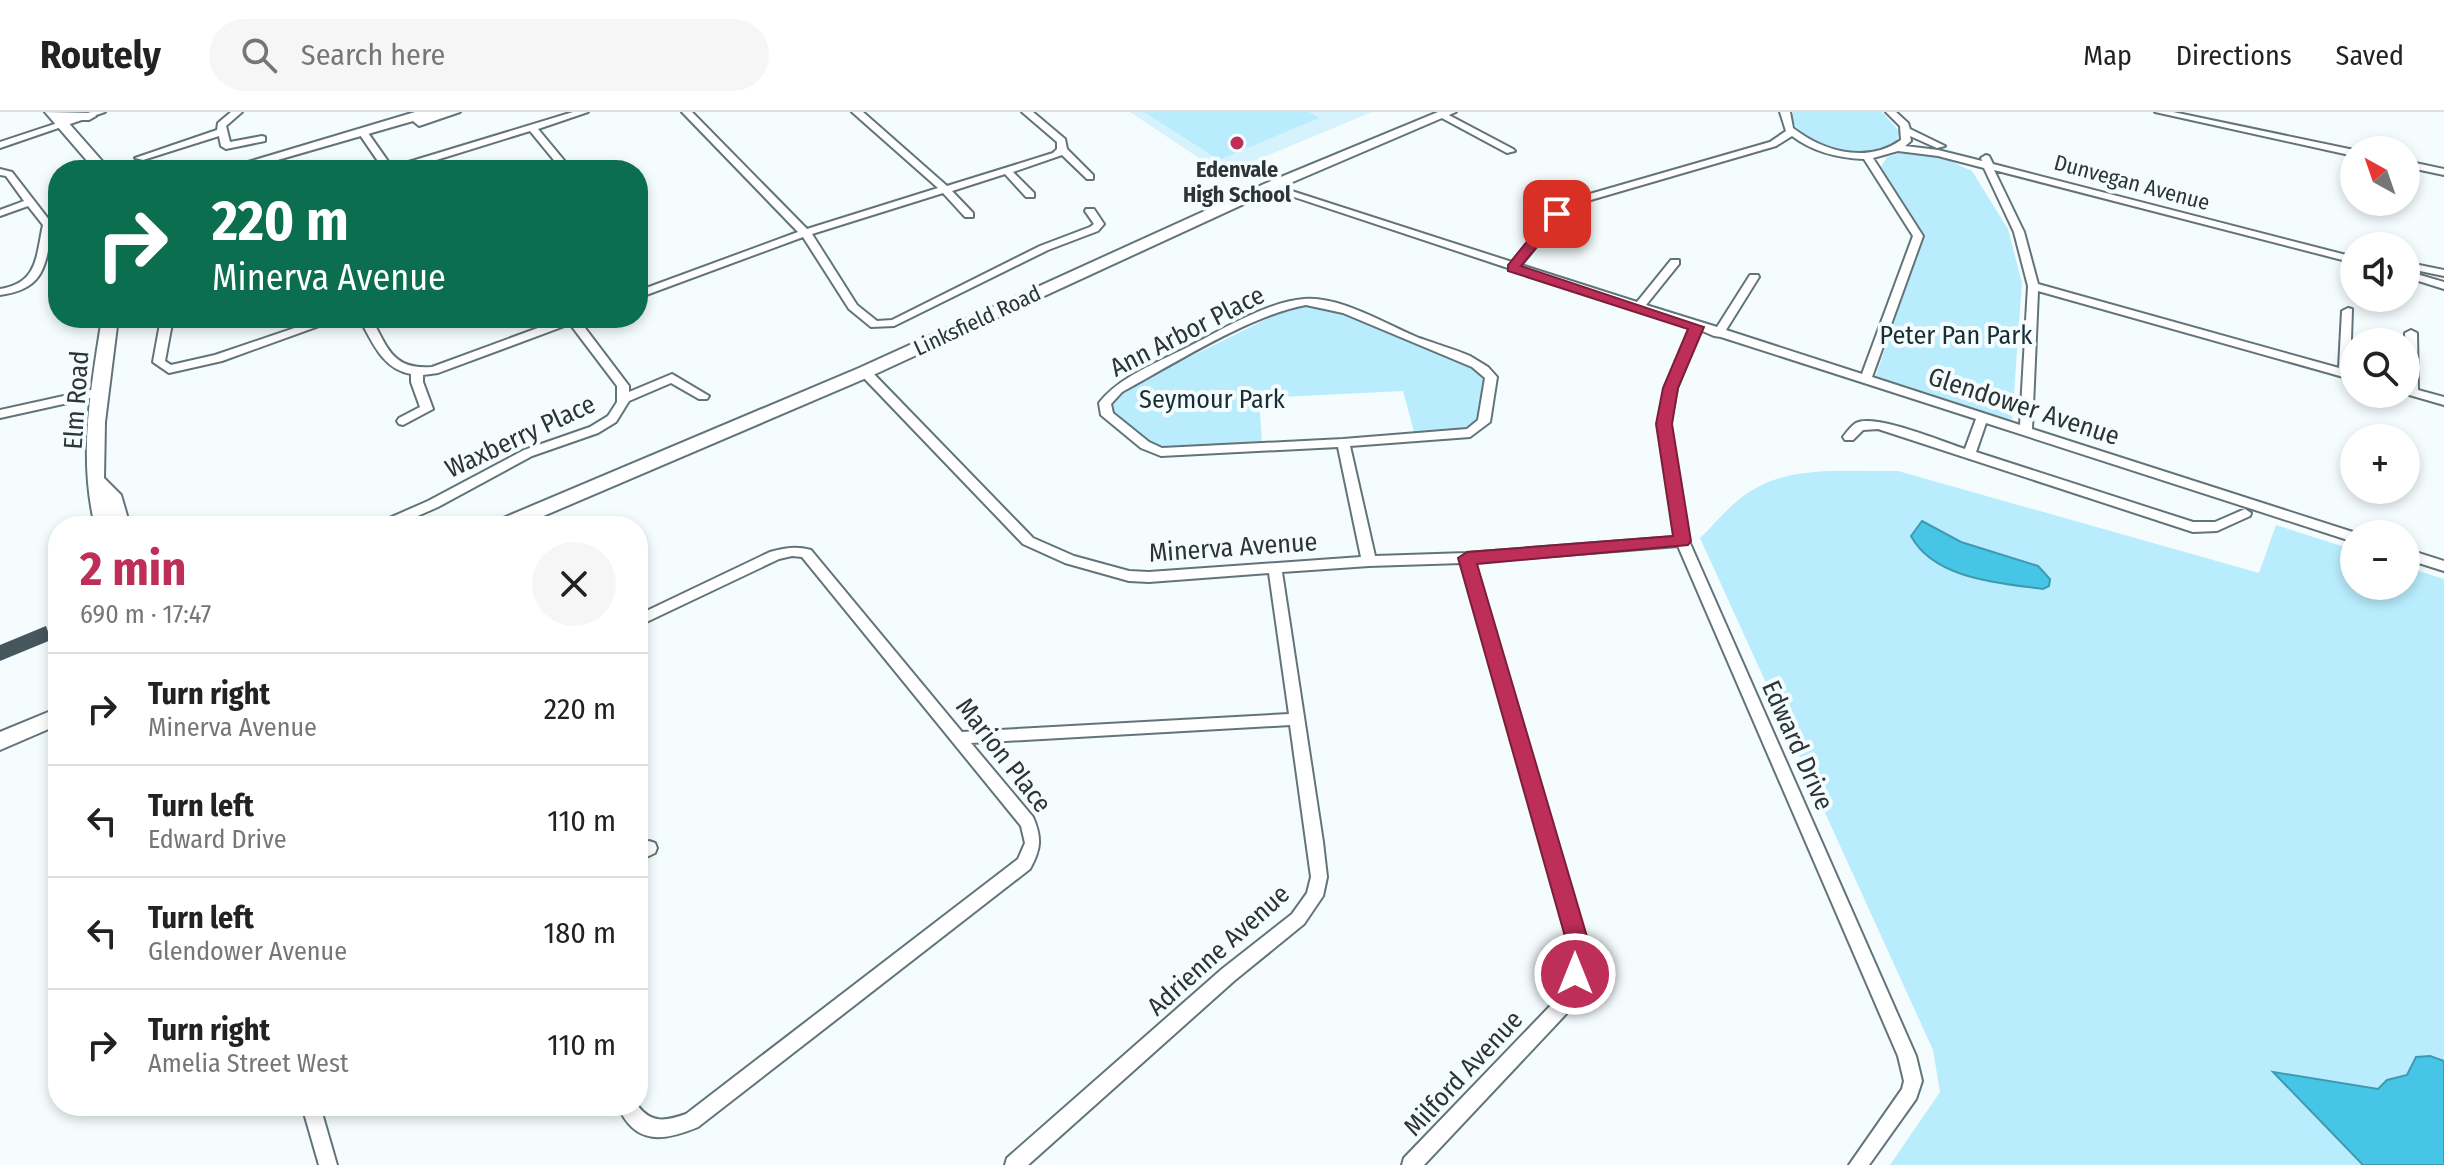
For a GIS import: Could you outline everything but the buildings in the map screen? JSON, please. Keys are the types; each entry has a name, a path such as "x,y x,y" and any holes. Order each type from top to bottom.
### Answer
{"main road":[{"path":"284,160 430,112"},
{"path":"267,160 453,112"},
{"name":"Linksfield Road","path":"527,516 865,372 1269,187 1446,113"},
{"path":"61,121 94,114"},
{"path":"61,121 94,114"},
{"path":"61,121 98,160"},
{"name":"Elm Road","path":"109,328 95,430 98,482 112,495 118,516"},
{"path":"98,482 101,516"},
{"path":"0,741 48,718"}],"street":[{"path":"237,112 222,123 221,132 228,147 262,139"},
{"path":"421,160 583,112"},
{"path":"687,112 805,233 841,284 846,298 863,318 875,325 887,325 1058,242 1094,229 1099,224 1090,211"},
{"path":"857,112 945,189 969,215"},
{"path":"1027,112 1060,138 1064,144 1062,150"},
{"path":"1785,112 1785,120 1792,132 1811,144 1831,151 1867,156 1899,148 1906,141 1908,131 1891,112"},
{"path":"2160,112 2340,150"},
{"path":"1446,113 1510,151"},
{"path":"0,145 61,121"},
{"path":"532,128 559,160"},
{"name":"Dunvegan Avenue","path":"1908,131 1934,144 1987,162"},
{"path":"140,158 221,132"},
{"path":"1773,144 1792,132"},
{"path":"365,135 383,160"},
{"path":"1513,268 1562,207 1571,202 1773,144 1811,144"},
{"name":"Dunvegan Avenue","path":"1899,148 1987,162 2340,251"},
{"path":"648,291 805,233 1007,171 1062,150"},
{"path":"1062,150 1090,177"},
{"path":"1865,381 1918,240 1867,156"},
{"path":"1987,162 2019,232 2033,286 2026,432"},
{"path":"2420,167 2444,172"},
{"path":"1007,171 1030,195"},
{"path":"0,172 9,174 48,225 36,278 24,288 0,292"},
{"name":"Glendower Avenue","path":"1269,187 2340,533"},
{"path":"0,213 31,202"},
{"name":"Dunvegan Avenue","path":"2331,250 2340,254"},
{"path":"1638,308 1675,262"},
{"path":"2420,272 2444,286"},
{"path":"2420,274 2444,273"},
{"path":"1718,334 1754,277"},
{"path":"2033,286 2340,371"},
{"name":"Ann Arbor Place","path":"1295,302 1332,308 1475,364 1491,377 1484,422 1470,433 1343,443 1161,452 1145,445 1104,409 1107,399 1118,389 1267,313 1295,302"},
{"name":"Edward Drive","path":"1696,327 1671,388 1664,424 1682,541 1907,1056 1913,1081 1910,1093 1858,1165"},
{"path":"165,328 159,362 169,369 218,358 306,328"},
{"path":"371,328 392,364 404,372 417,373 434,370 546,328"},
{"name":"Waxberry Place","path":"406,516 528,453 601,427 612,419 625,398 619,381 580,328"},
{"name":"Minerva Avenue","path":"865,372 1028,541 1045,552 1137,577 1275,570 1369,561 1467,558 1682,541"},
{"path":"403,421 428,407 418,386 417,373"},
{"path":"625,398 672,378 703,396"},
{"path":"0,414 100,392"},
{"path":"2420,394 2444,401"},
{"path":"1969,454 1982,418"},
{"path":"1849,437 1860,426 1874,424 2193,527 2217,526 2245,513"},
{"path":"1343,443 1369,561"},
{"name":"Marion Place","path":"633,1116 636,1121 654,1129 670,1130 692,1121 1024,864 1033,849 1034,837 1027,822 806,553 775,555 648,616"},
{"name":"Milford Avenue","path":"1411,1165 1560,1008 1575,974 1577,940 1467,558"},
{"path":"2420,558 2444,566"},
{"name":"Adrienne Avenue","path":"1014,1165 1228,975 1298,919 1315,896 1319,877 1275,570"},
{"path":"959,738 1298,719"},
{"path":"314,1116 328,1165"}],"shaded area":[{"name":"Edenvale High School","path":"1130,112 1372,112 1223,174"}],"green space":[{"path":"1144,112 1309,112 1319,118 1219,160"},
{"path":"1793,112 1882,112 1900,132 1893,144 1881,151 1848,152 1814,140 1800,131 1792,121"},
{"name":"Peter Pan Park","path":"1908,151 1948,160 1972,171 2008,229 2022,283 2012,420 1875,378 1923,238 1881,167 1887,157"},
{"name":"Seymour Park","path":"1330,302 1480,362 1495,385 1489,425 1470,436 1416,439 1403,391 1259,398 1262,443 1163,449 1142,437 1108,408 1115,394 1299,303"},
{"path":"1823,471 1898,471 2259,573 2276,525 2340,546 2340,600 2420,600 2420,571 2444,579 2444,1165 1890,1165 1940,1092 1933,1050 1700,538 1737,501 1767,482"}],"water":[{"path":"1922,521 1961,542 2038,566 2050,579 2049,586 2043,589 1988,581 1935,562 1911,536"},
{"path":"2430,1056 2444,1061 2444,1165 2363,1165 2273,1072 2378,1089 2387,1080 2407,1075 2416,1057"}],"place":[{"name":"Edenvale High School","path":"1237,143"}],"route":[{"path":"1557,214 1513,268 1696,327 1671,388 1664,424 1682,541 1467,558 1577,940 1575,974"}]}
